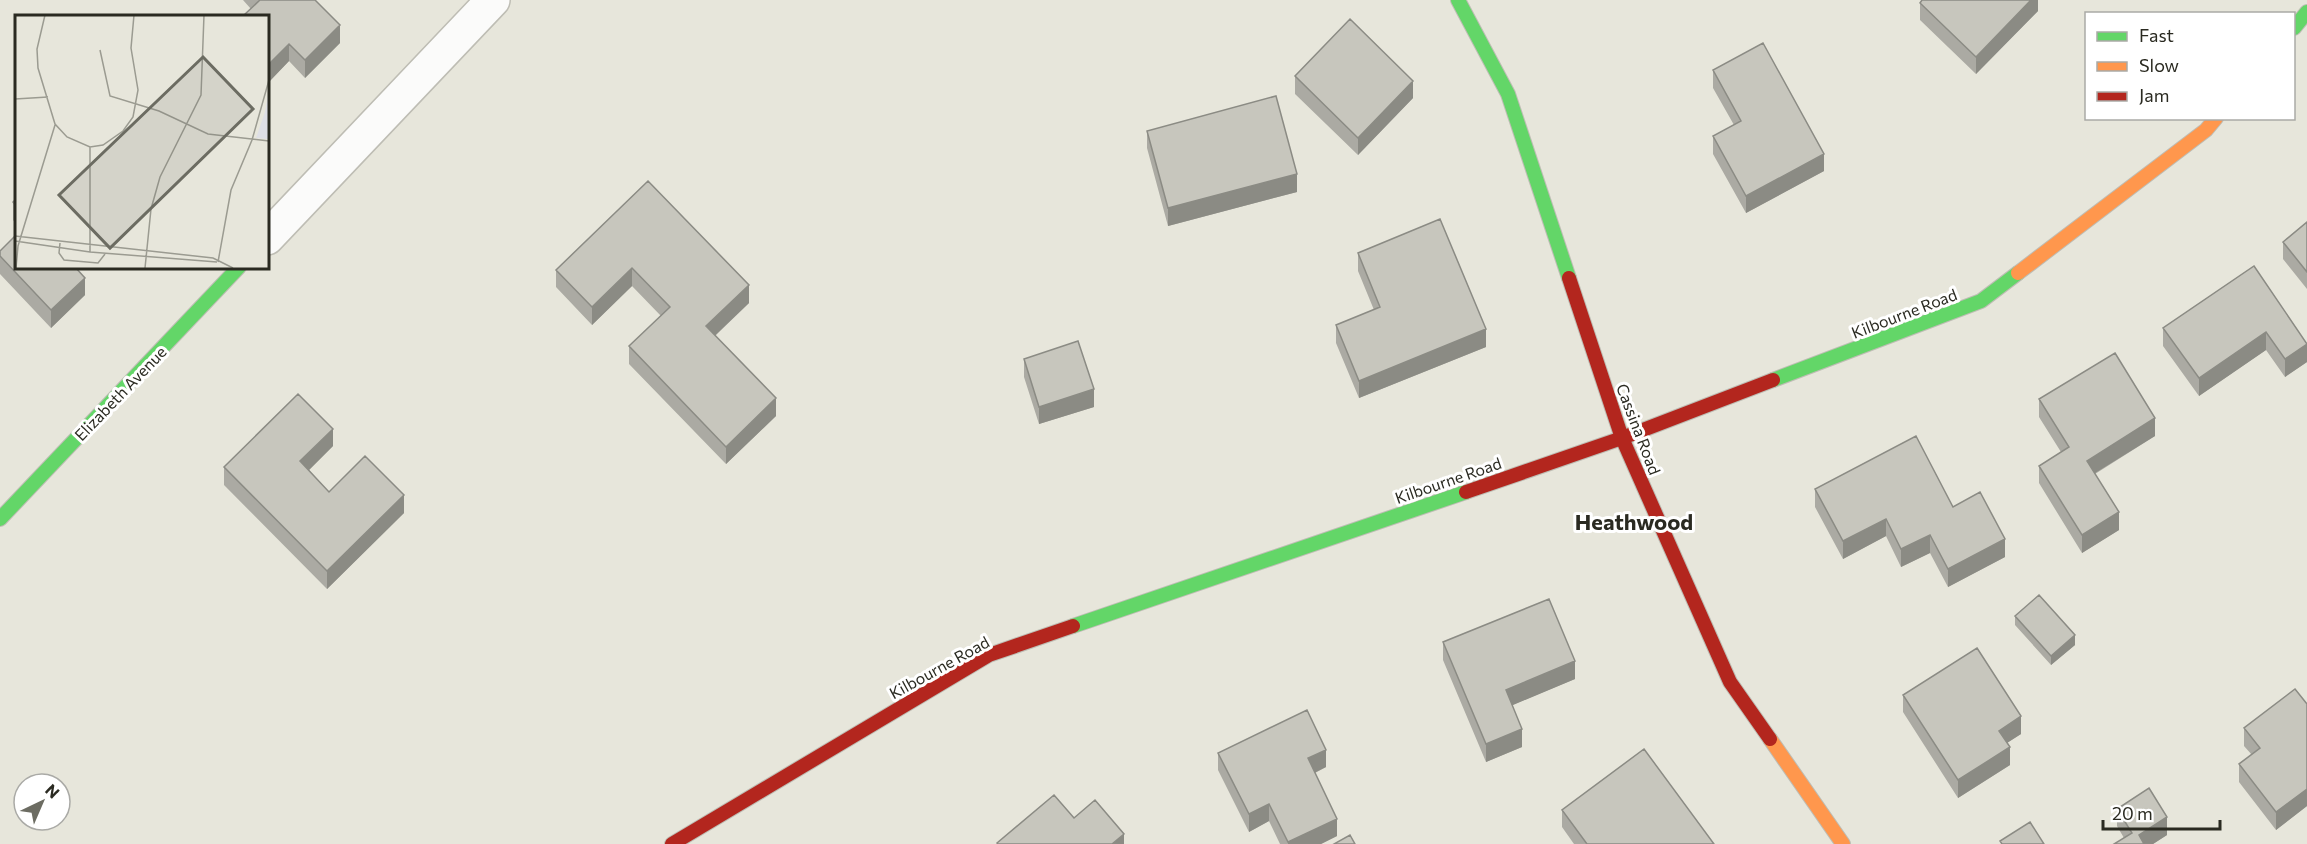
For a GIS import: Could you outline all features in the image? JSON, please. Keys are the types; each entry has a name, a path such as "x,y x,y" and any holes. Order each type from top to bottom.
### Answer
{"street":[{"path":"268,237 493,0"},
{"name":"Cassina Road","path":"1458,0 1508,94 1622,438 1731,682 1843,844"},
{"path":"2295,27 2307,12"},
{"name":"Kilbourne Road","path":"672,844 988,655 1622,438 1981,302 2206,130 2214,120"},
{"name":"Elizabeth Avenue","path":"0,519 238,268"}],"building":[{"path":"260,0 315,0 340,25 305,60 289,44 268,65 268,15 244,15"},
{"path":"1922,0 2031,0 1976,57 1920,3"},
{"path":"1350,19 1413,81 1358,138 1295,76"},
{"path":"1763,43 1824,154 1746,196 1713,136 1741,121 1713,70"},
{"path":"1276,96 1297,174 1168,208 1147,131"},
{"path":"648,181 749,285 706,326 776,398 726,447 629,346 670,307 632,268 592,307 556,270"},
{"path":"1440,219 1486,329 1359,381 1336,325 1380,307 1358,253"},
{"path":"2307,222 2307,272 2283,242"},
{"path":"15,236 15,268 76,268 85,278 51,310 0,256 0,251"},
{"path":"2254,266 2307,344 2285,359 2266,332 2199,378 2163,328"},
{"path":"1078,341 1094,389 1039,407 1024,359"},
{"path":"2115,353 2155,418 2087,461 2119,512 2082,535 2039,466 2069,447 2039,399"},
{"path":"298,394 333,429 300,461 329,492 365,456 404,495 327,571 224,467"},
{"path":"1916,436 1953,507 1980,492 2005,539 1948,569 1930,535 1901,549 1886,519 1843,541 1815,489"},
{"path":"2039,595 2075,635 2051,656 2015,616"},
{"path":"1549,599 1575,661 1506,690 1522,729 1486,744 1443,642"},
{"path":"1977,648 2021,716 1999,731 2010,747 1958,780 1903,695"},
{"path":"2295,689 2307,704 2307,789 2276,812 2239,764 2260,748 2244,728"},
{"path":"1307,710 1326,750 1308,758 1337,819 1288,842 1269,804 1249,814 1218,753"},
{"path":"1644,749 1714,844 1587,844 1562,810"},
{"path":"2149,788 2167,817 2139,835 2144,844 2114,844 2132,833 2117,809"},
{"path":"1054,795 1074,818 1095,800 1124,834 1112,844 997,843"},
{"path":"2030,822 2044,844 2002,844 2000,841"},
{"path":"1350,835 1355,844 1334,844"}],"traffic: fast":[{"path":"1458,0 1508,94 1569,278"},
{"path":"2295,27 2307,12"},
{"path":"0,519 238,268"},
{"path":"1773,380 1981,301 2018,273"},
{"path":"1073,626 1466,492"}],"traffic: slow":[{"path":"2018,273 2206,130 2214,120"},
{"path":"1770,739 1843,844"}],"traffic: jam":[{"path":"1569,278 1622,438 1730,682 1770,739"},
{"path":"1466,492 1622,438 1773,380"},
{"path":"672,844 989,655 1073,626"}],"district":[{"name":"Heathwood","path":"1634,521"}]}
